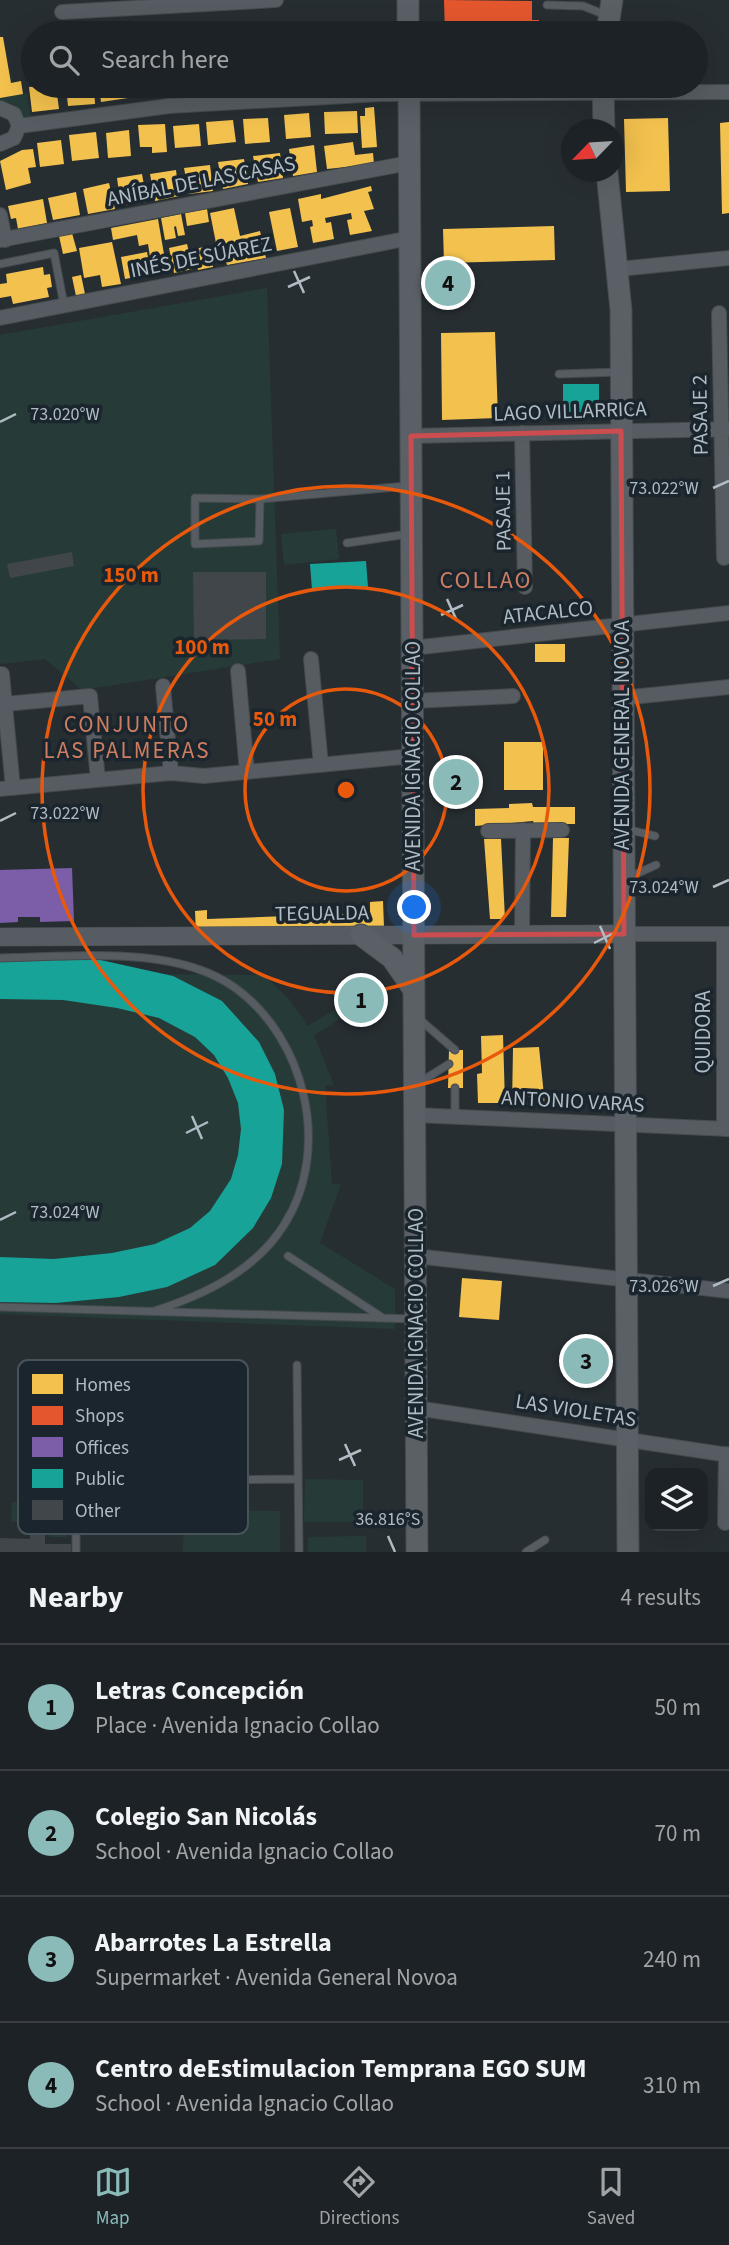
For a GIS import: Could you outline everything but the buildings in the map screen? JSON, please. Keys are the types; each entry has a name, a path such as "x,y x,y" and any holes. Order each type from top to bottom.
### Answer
{"main road":[{"path":"408,0 408,21"},
{"name":"AVENIDA IGNACIO COLLAO","path":"409,98 417,1552"},
{"path":"603,98 604,119"},
{"name":"AVENIDA GENERAL NOVOA","path":"608,182 619,268 621,372 623,1124 628,1552"},
{"path":"361,935 392,958 414,990"}],"street":[{"path":"62,12 130,4 276,0"},
{"path":"708,92 729,92"},
{"path":"19,126 169,106 289,98"},
{"path":"0,108 14,114 19,126 15,138 0,144"},
{"name":"ANÍBAL DE LAS CASAS","path":"2,240 409,163"},
{"path":"0,215 2,240"},
{"name":"INÉS DE SÚAREZ","path":"0,318 410,238"},
{"path":"619,268 729,258"},
{"name":"PASAJE 2","path":"719,313 725,429 723,558"},
{"name":"LAGO VILLARRICA","path":"411,436 725,429"},
{"name":"PASAJE 1","path":"522,433 525,587"},
{"name":"ATACALCO","path":"412,648 729,613"},
{"path":"311,659 321,765"},
{"path":"238,671 247,772"},
{"path":"2,674 7,788 171,773 204,776 413,756"},
{"path":"163,686 171,773"},
{"path":"622,698 729,687"},
{"path":"5,704 90,696 97,780"},
{"path":"412,701 513,696"},
{"path":"522,934 523,830"},
{"path":"488,831 562,830"},
{"name":"TEGUALDA","path":"0,937 726,934"},
{"name":"QUIDORA","path":"726,934 726,1129"},
{"name":"ANTONIO VARAS","path":"415,1115 726,1129"},
{"path":"415,1256 729,1292"},
{"name":"LAS VIOLETAS","path":"416,1408 727,1455"},
{"path":"726,1523 727,1455"}],"lane":[{"path":"547,5 583,3 610,17"},
{"path":"0,264 54,253 64,306"},
{"path":"559,374 621,372"},
{"path":"260,499 259,541 195,544 195,498 260,499 411,485"},
{"path":"348,542 412,533"},
{"path":"623,828 655,836"},
{"path":"623,879 656,865"},
{"path":"0,958 147,958 197,969 234,987 267,1019 295,1062 306,1105 308,1144 302,1191 284,1226 262,1252 224,1283 154,1311"},
{"path":"414,1015 455,1050"},
{"path":"415,1086 449,1064"},
{"path":"455,1088 455,1117"},
{"path":"288,1256 384,1318"},
{"path":"0,1307 416,1319"},
{"path":"297,1366 299,1552"},
{"path":"248,1480 298,1479"},
{"path":"76,1534 76,1552"},
{"path":"526,1552 545,1540"}],"highlighted area":[{"path":"621,431 624,934 414,935 411,436"}],"green space":[{"path":"21,94 21,98 28,98 31,118 25,119 18,108 0,102 0,98"},
{"path":"267,288 280,659 82,690 45,659 0,664 0,335"},
{"path":"336,529 339,559 284,565 281,534"},
{"path":"0,973 264,975 289,999 308,1026 339,1007 345,1016 314,1035 334,1085 325,1086 332,1184 341,1184 320,1243 395,1289 395,1329 0,1314"},
{"path":"305,1479 363,1480 363,1522 304,1522"},
{"path":"12,1502 18,1502 18,1522 11,1522"},
{"path":"248,1511 280,1511 280,1552 183,1552 183,1534 248,1534"},
{"path":"50,1534 67,1534 67,1537 50,1537"},
{"path":"366,1536 366,1552 308,1552 308,1537"}],"place":[{"name":"Centro deEstimulacion Temprana EGO SUM","path":"448,283"},
{"name":"Colegio San Nicolás","path":"456,782"},
{"name":"Letras Concepción","path":"361,1000"},
{"name":"Abarrotes La Estrella","path":"586,1361"}],"district":[{"name":"COLLAO","path":"486,580"},
{"name":"CONJUNTO LAS PALMERAS","path":"127,737"}]}
